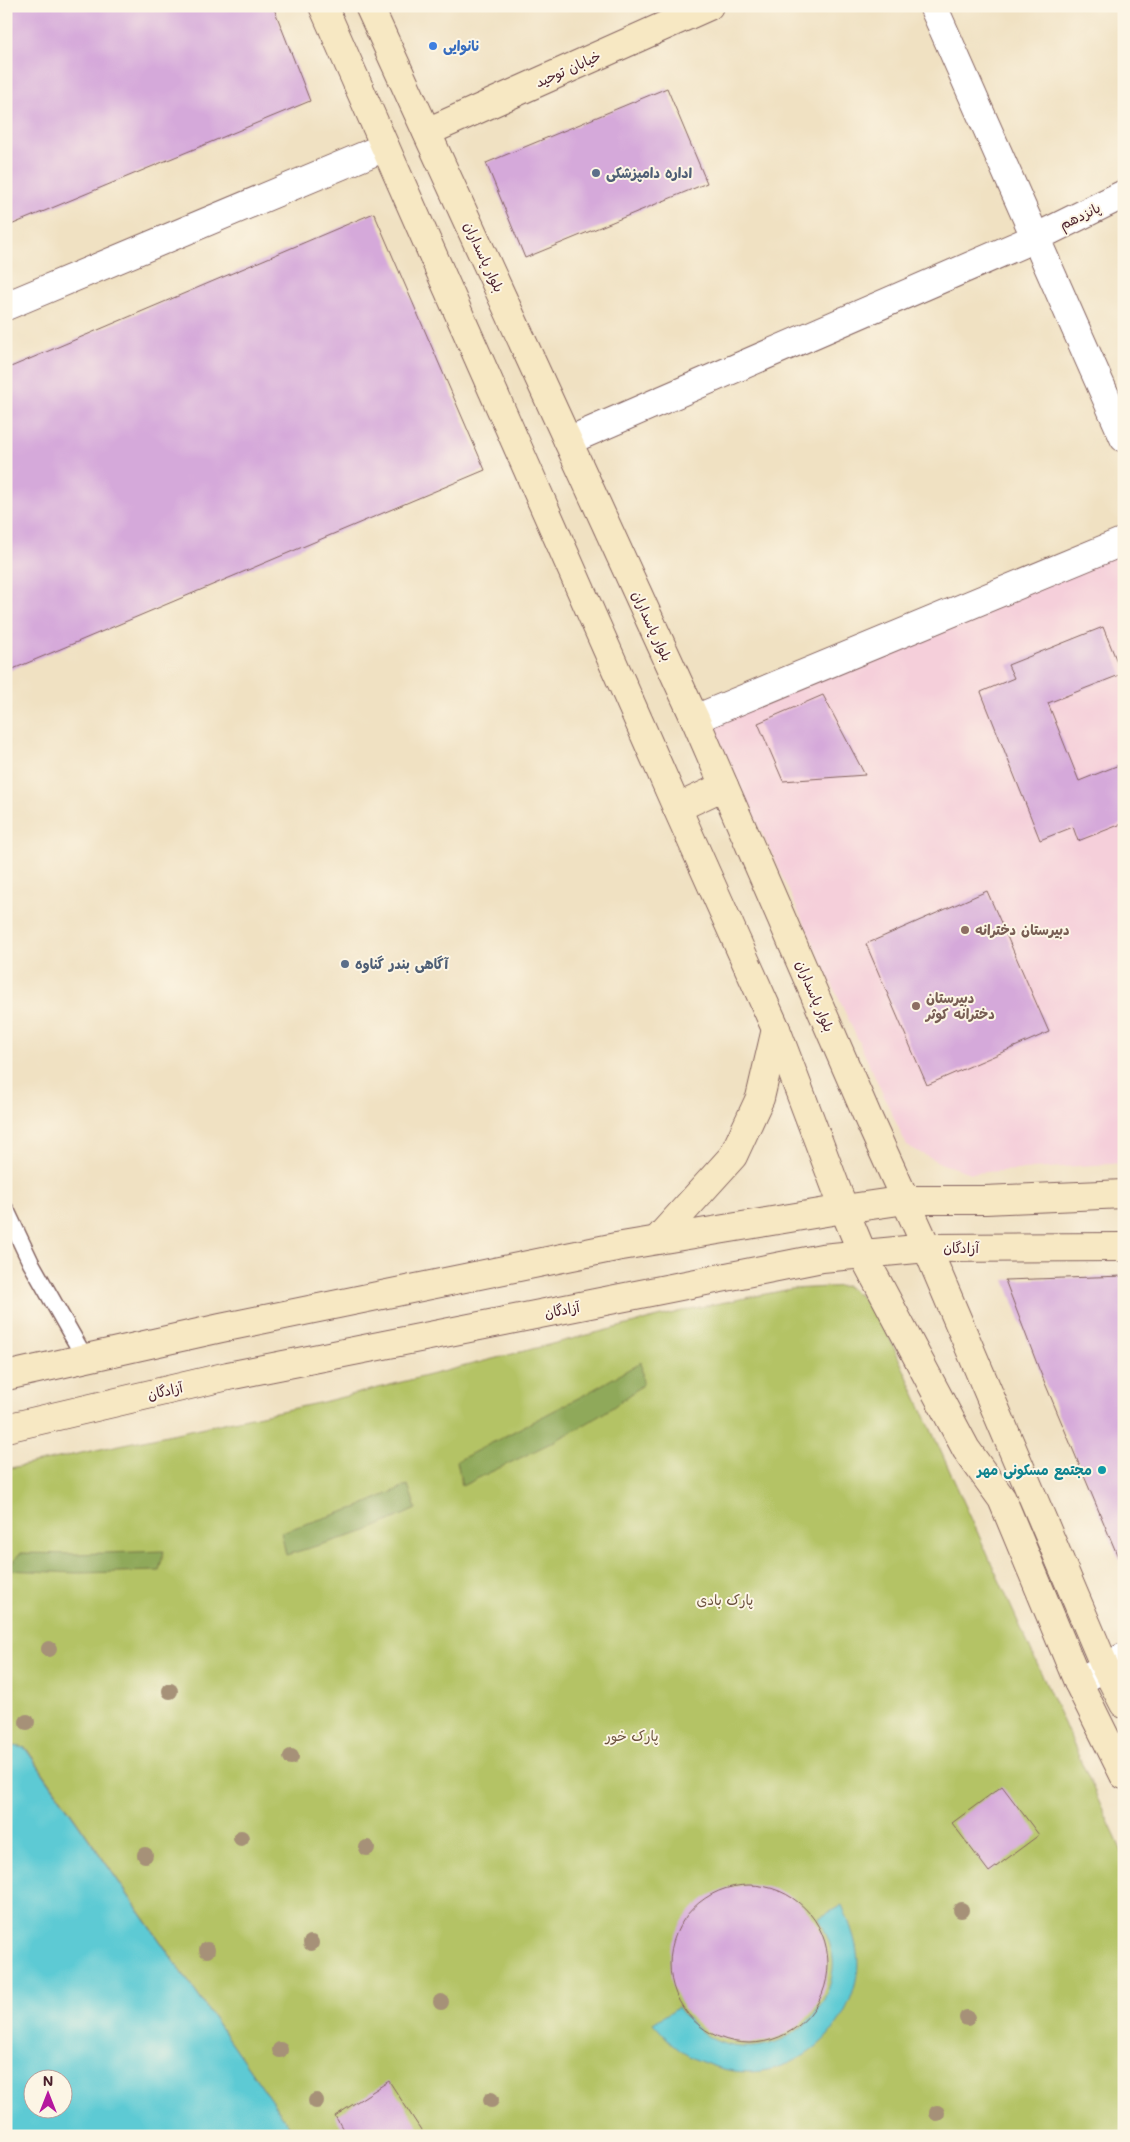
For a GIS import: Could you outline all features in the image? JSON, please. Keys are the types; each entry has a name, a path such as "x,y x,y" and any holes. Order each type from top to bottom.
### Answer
{"main road":[{"path":"323,6 676,808 776,1029 844,1210 863,1255 966,1449 1002,1499 1078,1682 1124,1775"},
{"name":"بلوار پاسداران","path":"369,6 694,719 865,1111 1114,1662 1124,1704"},
{"name":"خیابان توحید","path":"427,132 709,6"},
{"path":"676,808 724,786"},
{"path":"657,1240 733,1156 760,1098 776,1029"},
{"path":"6,1376 221,1328 657,1240 906,1200 985,1200 1124,1194"},
{"name":"آزادگان","path":"6,1428 237,1374 822,1258 928,1248 1124,1247"}],"street":[{"path":"933,6 1124,438"},
{"path":"6,306 385,147"},
{"name":"پانزدهم","path":"568,441 1036,238 1124,194"},
{"path":"694,719 1124,541"},
{"path":"1078,1682 1114,1662"}],"lane":[{"path":"6,1210 31,1263 85,1358"}],"shaded area":[{"name":"دبیرستان دخترانه","path":"1124,548 1124,1163 971,1173 942,1164 907,1146 707,714"}],"green space":[{"name":"پارک خور","path":"847,1286 876,1308 1124,1856 1124,2136 296,2136 26,1748 6,1745 6,1469 323,1402 690,1309 791,1289"},
{"path":"641,1362 643,1384 624,1400 579,1428 462,1486 457,1461 584,1395"},
{"path":"408,1485 416,1509 367,1531 286,1555 281,1532 358,1507"},
{"path":"164,1551 159,1571 78,1573 6,1570 20,1553 76,1554"}],"water":[{"path":"6,1745 25,1748 296,2136 6,2136"},
{"path":"842,1905 852,1930 858,1957 857,1975 850,2000 839,2022 823,2040 804,2055 783,2066 760,2071 735,2071 710,2065 684,2053 665,2037 653,2023 678,2007 703,2033 714,2040 734,2046 754,2047 773,2043 791,2035 807,2022 819,2007 828,1989 833,1969 833,1956 819,1918"},
{"path":"747,1920 762,1923 775,1932 784,1945 787,1960 784,1975 775,1988 762,1997 747,2000 732,1997 719,1988 710,1975 707,1960 710,1945 719,1932 732,1923"}],"building":[{"path":"6,6 273,6 310,101 6,227"},
{"name":"اداره دامپزشکی","path":"667,88 707,183 525,258 486,163"},
{"path":"374,213 485,470 6,672 6,369"},
{"path":"1103,627 1122,674 1048,703 1079,781 1124,763 1124,823 1078,841 1073,827 1040,840 981,692 1014,678 1008,665"},
{"path":"823,695 865,775 783,781 758,723"},
{"path":"987,891 1049,1032 927,1085 866,944"},
{"name":"مجتمع مسکونی مهر","path":"1124,1276 1124,1571 1039,1369 1005,1280"},
{"path":"1002,1786 1039,1835 989,1872 952,1823"},
{"path":"757,1885 772,1888 786,1894 805,1908 815,1920 825,1941 828,1964 825,1987 815,2008 805,2020 793,2030 772,2040 757,2043 741,2043 726,2040 705,2030 683,2008 671,1979 670,1956 673,1941 683,1920 705,1898 734,1886"},
{"path":"389,2081 425,2136 347,2136 335,2116"}],"place":[{"name":"نانوایی","path":"433,46"},
{"name":"اداره دامپزشکی","path":"596,173"},
{"name":"دبیرستان دخترانه","path":"965,930"},
{"name":"آگاهی بندر گناوه","path":"345,964"},
{"name":"دبیرستان دخترانه کوثر","path":"916,1006"},
{"name":"مجتمع مسکونی مهر","path":"1102,1470"}],"park label":[{"name":"پارک بادی","path":"725,1600"}]}
